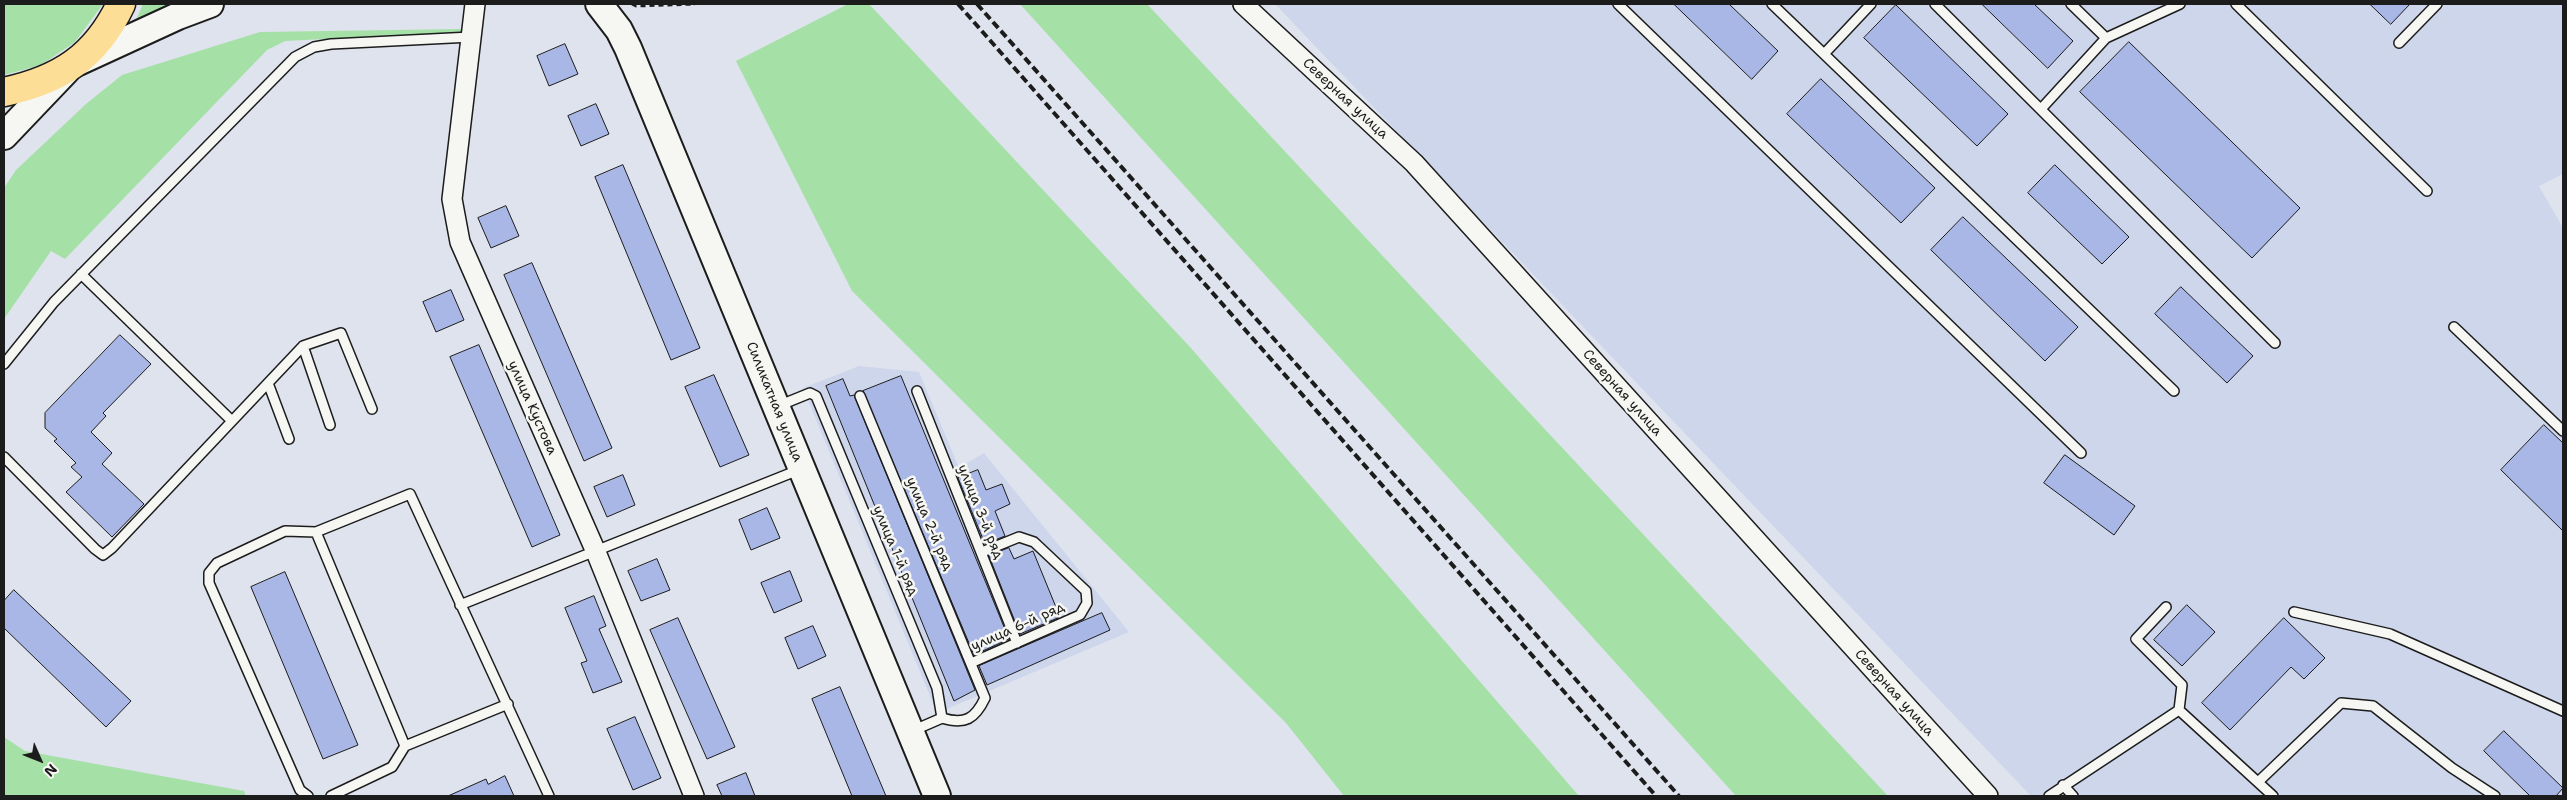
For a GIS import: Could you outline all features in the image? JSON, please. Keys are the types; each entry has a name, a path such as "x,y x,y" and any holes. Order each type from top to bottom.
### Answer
{"main road":[{"path":"4,92 34,86 72,66 101,39 121,4"}],"street":[{"path":"4,136 72,66 178,16 210,4"},
{"name":"улица Кустова","path":"474,4 452,199 460,242 596,552 694,796"},
{"name":"Северная улица","path":"1243,4 1414,163 1988,796"},
{"name":"Силикатная улица","path":"602,7 628,48 937,796"}],"lane":[{"path":"1618,4 2082,453"},
{"path":"1772,4 2174,391"},
{"path":"1824,54 1871,4"},
{"path":"1934,4 2275,343"},
{"path":"2071,4 2106,38"},
{"path":"2041,109 2106,38 2180,4"},
{"path":"2236,4 2427,191"},
{"path":"2399,43 2437,4"},
{"path":"4,364 54,302 295,57 314,47 331,44 471,37"},
{"path":"81,274 232,421"},
{"path":"2454,327 2563,431"},
{"path":"4,457 103,555 112,548 303,346 341,333 372,409"},
{"path":"303,346 330,425"},
{"path":"268,383 289,440"},
{"name":"улица 3-й ряд","path":"917,391 1017,643"},
{"name":"улица 1-й ряд","path":"776,407 810,394 816,396 937,688 942,718"},
{"name":"улица 2-й ряд","path":"860,396 985,698 979,710 969,718 957,723 942,718"},
{"path":"460,605 801,469"},
{"path":"308,796 300,790 209,583 209,573 217,563 285,531 316,532 410,494 549,796"},
{"path":"316,532 405,746"},
{"name":"улица 6-й ряд","path":"971,663 1080,615 1087,603 1086,591 1034,542 1019,537 982,552"},
{"path":"2166,607 2136,639 2182,685 2179,710"},
{"path":"2294,612 2390,634 2563,711"},
{"path":"2258,782 2341,703 2373,706 2452,768 2495,796"},
{"path":"331,796 392,767 405,746 508,704"},
{"path":"2179,710 2273,796"},
{"path":"2048,796 2179,710"},
{"path":"910,732 942,718"},
{"path":"2063,785 2073,796"}],"path":[{"path":"632,4 636,6 695,4"}],"shaded area":[{"path":"1275,4 2563,4 2563,174 2539,186 2563,228 2563,796 2031,796"},
{"path":"859,366 919,372 959,468 984,453 1129,632 937,713 803,388"}],"green space":[{"path":"4,4 103,4 75,42 41,65 4,75"},
{"path":"143,4 185,4 133,27"},
{"path":"848,4 869,4 1190,347 1579,796 1344,796 1286,723 852,291 736,61"},
{"path":"1020,4 1147,4 1888,796 1736,796"},
{"path":"463,29 463,32 285,41 267,50 65,259 51,251 4,319 4,188 16,170 86,104 122,75 260,32"},
{"path":"4,737 25,751 244,791 246,796 4,796"}],"building":[{"path":"1674,4 1729,4 1778,51 1752,79"},
{"path":"1982,4 2034,4 2073,41 2048,68"},
{"path":"2370,4 2410,4 2391,24"},
{"path":"1896,5 2008,114 1977,146 1864,38"},
{"path":"2129,42 2300,208 2252,258 2080,92"},
{"path":"565,44 578,74 549,86 537,56"},
{"path":"1821,79 1935,188 1901,223 1787,114"},
{"path":"596,104 609,134 581,146 568,116"},
{"path":"623,165 700,348 671,360 595,177"},
{"path":"2055,165 2129,237 2102,264 2028,193"},
{"path":"506,206 519,236 491,248 478,218"},
{"path":"1963,217 2078,327 2045,361 1931,250"},
{"path":"532,263 612,448 584,461 504,275"},
{"path":"2181,287 2253,356 2227,383 2155,314"},
{"path":"451,290 464,320 436,332 423,302"},
{"path":"120,335 151,364 103,413 106,416 91,432 112,453 102,464 144,504 112,537 66,492 82,477 71,467 76,463 54,441 57,439 45,428 45,413"},
{"path":"479,345 560,535 532,547 450,357"},
{"path":"714,375 749,455 720,467 685,387"},
{"path":"901,376 1009,639 974,655 863,391"},
{"path":"843,379 850,396 854,395 975,690 954,701 826,386"},
{"path":"2544,425 2563,443 2563,531 2501,470"},
{"path":"2065,455 2135,506 2114,535 2044,483"},
{"path":"978,470 986,490 1002,484 1010,504 995,511 1005,536 985,544 958,478"},
{"path":"623,475 635,505 607,517 594,487"},
{"path":"767,508 780,538 751,550 739,520"},
{"path":"1009,548 1014,559 1033,551 1060,617 1020,634 989,556"},
{"path":"657,559 670,590 641,601 628,571"},
{"path":"790,571 802,601 774,613 761,583"},
{"path":"285,572 358,745 323,759 251,587"},
{"path":"14,590 131,701 106,727 4,628 4,601"},
{"path":"594,596 606,626 599,629 622,682 593,693 581,663 587,661 565,608"},
{"path":"2187,605 2215,632 2182,666 2154,640"},
{"path":"1102,613 1110,630 987,685 979,666"},
{"path":"678,618 735,747 707,759 650,630"},
{"path":"2284,618 2325,658 2304,679 2291,667 2230,730 2202,703"},
{"path":"813,626 826,656 798,669 785,638"},
{"path":"840,687 886,796 852,796 812,699"},
{"path":"635,717 661,778 633,790 607,729"},
{"path":"2504,731 2563,788 2556,796 2530,796 2484,751"},
{"path":"746,773 755,796 722,796 717,785"},
{"path":"505,776 514,796 448,796 486,779 488,784"}],"railway":[{"path":"958,4 1656,796"},
{"path":"977,4 1679,796"}]}
